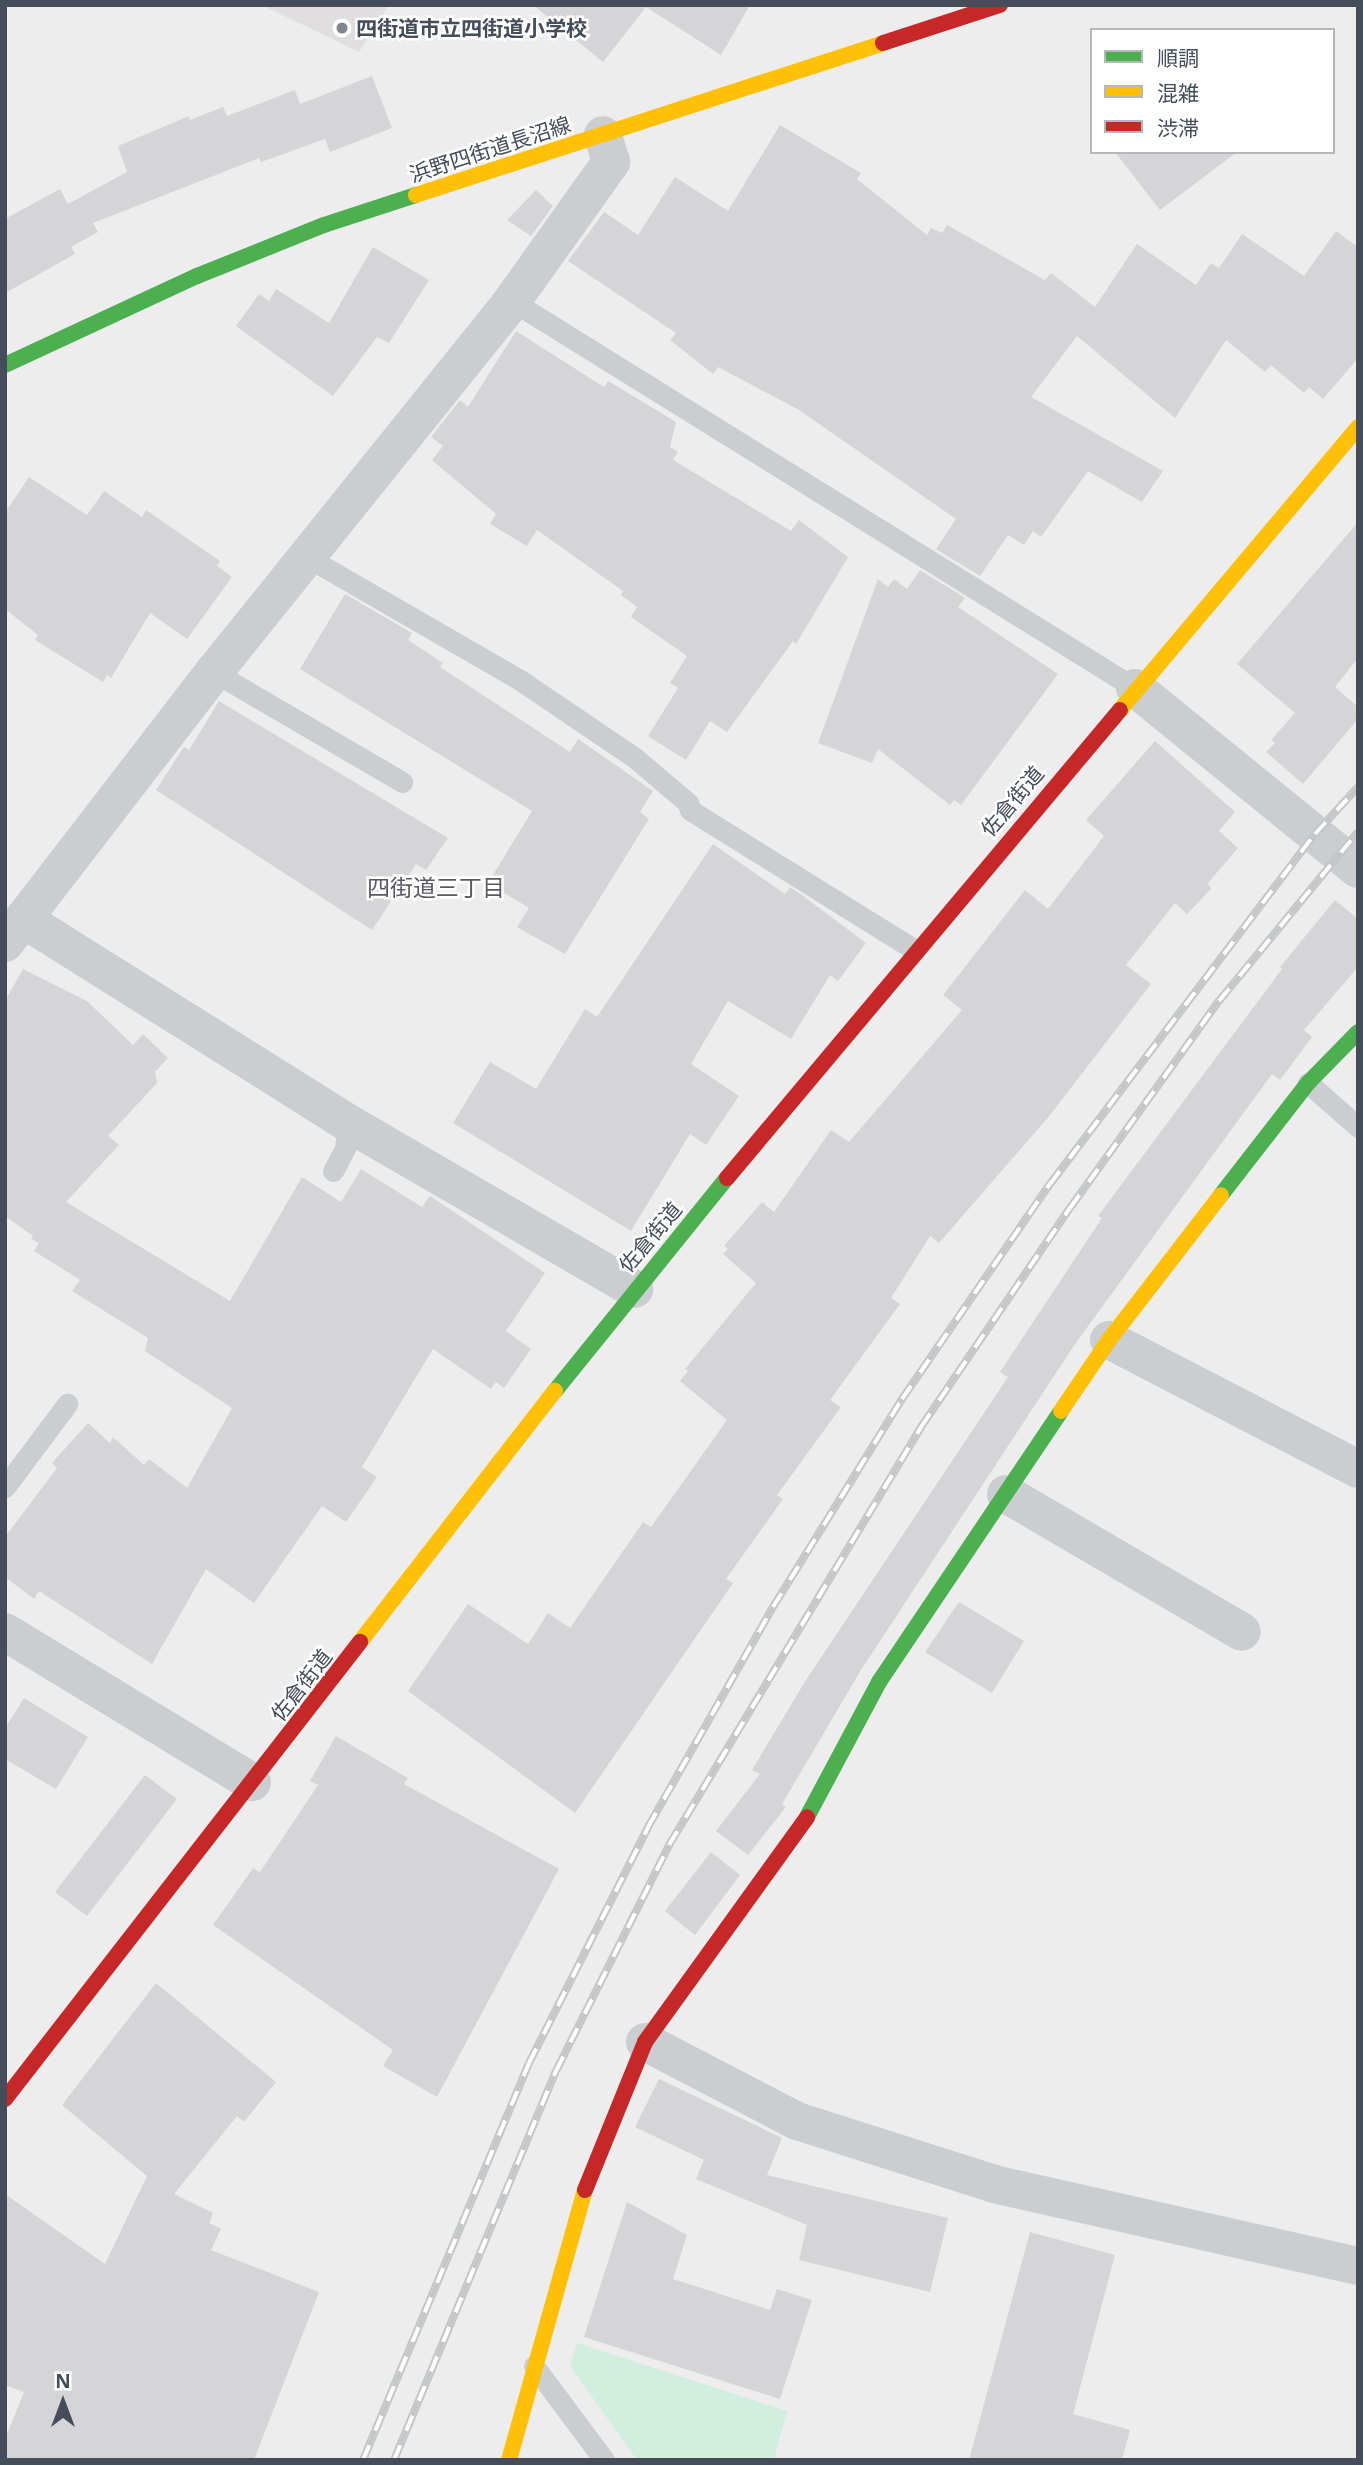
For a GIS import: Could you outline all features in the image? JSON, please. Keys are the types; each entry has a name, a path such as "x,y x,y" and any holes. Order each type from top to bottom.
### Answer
{"main road":[{"name":"浜野四街道長沼線","path":"5,365 197,276 324,225 1000,5"},
{"name":"佐倉街道","path":"5,2099 634,1289 1135,688 1358,427"},
{"path":"509,2460 573,2219 645,2042 802,1827 878,1682 1109,1340 1308,1083 1358,1032"}],"street":[{"path":"603,135 611,162 512,302 214,672 14,931 634,1289"},
{"path":"1135,688 1358,869"},
{"path":"1109,1340 1358,1469"},
{"path":"1006,1494 1242,1632"},
{"path":"5,1632 252,1782"},
{"path":"645,2042 797,2121 994,2185 1358,2266"}],"lane":[{"path":"512,302 1135,688"},
{"path":"307,557 520,680 635,758 688,803 690,810 915,950"},
{"path":"214,672 402,782"},
{"path":"1308,1083 1358,1127"},
{"path":"333,1171 345,1149 348,1123"},
{"path":"5,1487 67,1404"},
{"path":"534,2367 604,2460"}],"shaded area":[{"name":"四街道市立四街道小学校","path":"262,5 389,5 359,52"}],"green space":[{"path":"577,2343 787,2411 774,2460 637,2460 570,2366"}],"building":[{"path":"533,5 750,5 721,55 646,7 603,62"},
{"path":"372,76 392,128 330,152 325,139 261,162 259,158 93,223 98,232 71,247 75,254 5,293 5,219 60,189 68,204 127,172 118,146 189,116 190,120 223,107 227,116 295,90 300,104"},
{"path":"780,125 861,173 857,179 927,235 931,228 942,233 947,225 1045,280 1051,273 1095,307 1137,244 1196,285 1211,263 1219,268 1242,234 1304,276 1336,231 1358,247 1358,358 1323,399 1309,387 1304,393 1271,365 1265,372 1226,340 1175,418 1077,336 1031,397 1163,471 1142,502 1088,471 1041,537 1033,531 1024,545 1008,535 980,576 936,549 956,519 799,410 718,367 713,374 670,340 676,333 568,261 604,212 638,235 675,177 728,211"},
{"path":"1117,154 1234,154 1160,210"},
{"path":"536,190 553,206 531,236 507,220"},
{"path":"373,247 429,280 389,343 377,337 333,396 236,326 259,294 269,301 276,289 329,323"},
{"path":"516,331 604,387 608,381 676,422 670,447 678,452 673,460 791,531 799,520 848,557 796,644 793,641 727,732 710,721 686,760 648,736 678,688 670,683 687,656 631,617 637,607 621,595 623,591 537,530 527,546 490,524 496,514 432,460 443,446 431,437 460,400 468,407"},
{"path":"29,477 87,515 104,491 142,517 146,510 220,561 217,566 232,577 187,639 150,613 111,678 107,675 103,682 35,640 38,635 5,609 5,513"},
{"path":"1358,522 1358,658 1335,687 1358,707 1358,719 1303,784 1266,752 1275,743 1271,740 1295,713 1237,664"},
{"path":"920,570 965,598 958,607 1058,674 961,805 954,800 950,805 878,749 872,763 818,743 878,579 888,587 894,579 907,589"},
{"path":"345,594 412,633 408,640 443,663 440,667 570,752 578,739 653,791 640,812 649,819 565,954 517,927 529,908 488,883 532,811 300,669"},
{"path":"219,701 448,838 426,870 416,864 372,930 156,790 184,747 189,750"},
{"path":"1155,741 1235,812 1219,831 1238,848 1208,883 1211,889 1187,914 1175,903 1126,965 1151,984 1050,1115 939,1243 930,1236 891,1298 900,1304 830,1400 841,1407 777,1495 783,1499 726,1579 733,1583 575,1813 408,1691 468,1604 528,1644 548,1613 570,1628 643,1522 651,1527 727,1420 680,1381 688,1371 685,1369 756,1283 723,1254 728,1249 724,1246 762,1202 774,1212 831,1130 849,1142 962,1010 943,995 1025,890 1048,909 1104,836 1086,820"},
{"path":"713,844 785,894 790,887 866,943 838,981 830,975 791,1039 728,1001 691,1064 739,1096 706,1145 690,1134 631,1231 453,1123 490,1062 536,1089 585,1009 597,1017"},
{"path":"1335,900 1358,919 1358,967 1304,1030 1312,1037 1280,1080 1272,1074 1075,1344 861,1670 782,1804 786,1807 748,1855 716,1831 760,1774 752,1770 806,1680 1008,1377 1000,1372 1102,1218 1098,1216 1282,969 1280,967"},
{"path":"23,969 87,1001 133,1045 143,1034 168,1058 155,1072 157,1083 108,1136 119,1145 66,1202 230,1301 302,1177 341,1202 361,1169 422,1207 430,1196 545,1273 506,1331 531,1349 504,1388 496,1382 491,1389 433,1349 362,1467 377,1477 346,1522 322,1506 254,1603 206,1569 152,1664 39,1591 34,1599 5,1577 5,1537 57,1468 52,1463 88,1423 110,1443 113,1437 144,1465 149,1459 187,1488 232,1408 145,1351 148,1338 72,1291 80,1280 34,1251 39,1243 5,1216 5,1001"},
{"path":"959,1602 1024,1641 992,1693 925,1652"},
{"path":"24,1698 88,1737 56,1789 5,1759 5,1728"},
{"path":"336,1736 408,1778 404,1784 559,1869 437,2097 383,2066 393,2050 213,1925 253,1868 260,1872 318,1785 310,1781"},
{"path":"145,1775 177,1799 87,1916 55,1892"},
{"path":"711,1852 740,1875 695,1935 665,1911"},
{"path":"156,1983 276,2082 244,2122 237,2116 174,2194 213,2213 209,2223 221,2229 211,2250 319,2292 254,2460 5,2460 5,2439 24,2392 5,2385 5,2194 105,2264 147,2176 62,2105"},
{"path":"659,2079 782,2138 767,2175 948,2218 930,2292 799,2260 807,2225 696,2179 704,2160 635,2127"},
{"path":"627,2202 687,2235 673,2279 770,2310 777,2289 812,2300 780,2399 584,2337"},
{"path":"1030,2232 1115,2255 1073,2414 1130,2430 1122,2460 969,2460"}],"railway":[{"path":"363,2460 529,2063 648,1827 773,1607 902,1399 1050,1184 1315,834 1358,787"},
{"path":"394,2460 556,2071 669,1845 921,1427 1070,1208 1219,1001 1358,832"}],"traffic: fast":[{"path":"5,365 197,276 324,225 416,195"},
{"path":"1221,1195 1308,1083 1358,1032"},
{"path":"555,1391 727,1178"},
{"path":"807,1817 879,1682 1061,1411"}],"traffic: slow":[{"path":"416,195 883,43"},
{"path":"1120,710 1358,427"},
{"path":"1061,1411 1109,1340 1221,1195"},
{"path":"360,1642 555,1391"},
{"path":"509,2460 585,2190"}],"traffic: jam":[{"path":"883,43 1000,5"},
{"path":"727,1178 1120,710"},
{"path":"5,2099 360,1642"},
{"path":"585,2190 645,2042 807,1817"}],"place":[{"name":"四街道市立四街道小学校","path":"342,28"}],"district":[{"name":"四街道三丁目","path":"436,887"}]}
